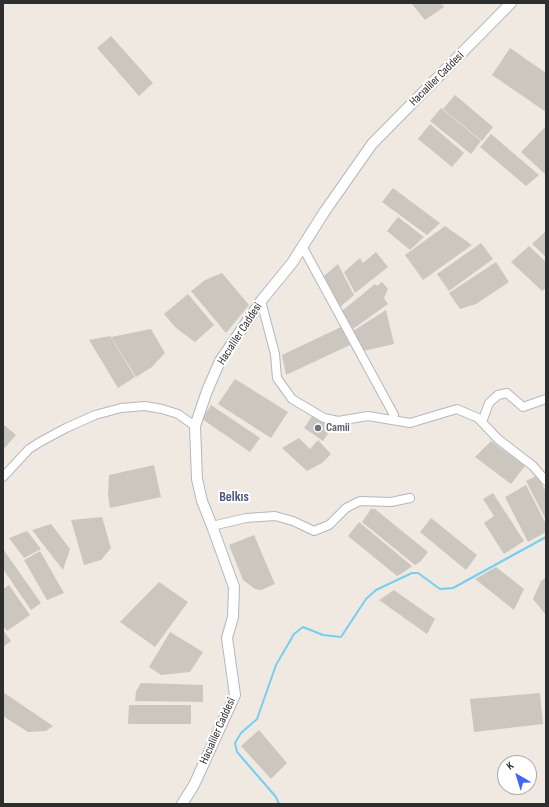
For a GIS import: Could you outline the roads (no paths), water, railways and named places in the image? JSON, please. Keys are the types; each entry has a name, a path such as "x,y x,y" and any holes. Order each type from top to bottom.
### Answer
{"street":[{"name":"Hacıaliler Caddesi","path":"182,804 194,786 235,695 227,638 233,617 234,587 202,501 197,479 195,426 207,391 220,361 261,301 292,263 372,144 512,3"},
{"path":"302,246 394,415 393,420"},
{"path":"261,301 275,354 277,378 292,398 324,418 338,421 368,416 410,423 457,409 478,418 498,439 533,466 546,481"},
{"path":"482,422 488,403 498,395 507,393 523,407 546,399"},
{"path":"3,477 29,449 40,442 95,415 121,408 146,406 162,409 178,414 195,426"},
{"path":"212,526 246,518 275,516 293,521 314,531 329,525 346,508 360,501 391,502 410,498"}],"waterway":[{"path":"279,804 276,797 237,752 235,743 241,733 257,719 276,665 294,634 303,627 323,635 341,637 366,599 376,590 412,573 418,573 440,589 453,588 546,537"}],"place":[{"name":"Camii","path":"318,428"}],"district":[{"name":"Belkıs","path":"234,497"}]}
